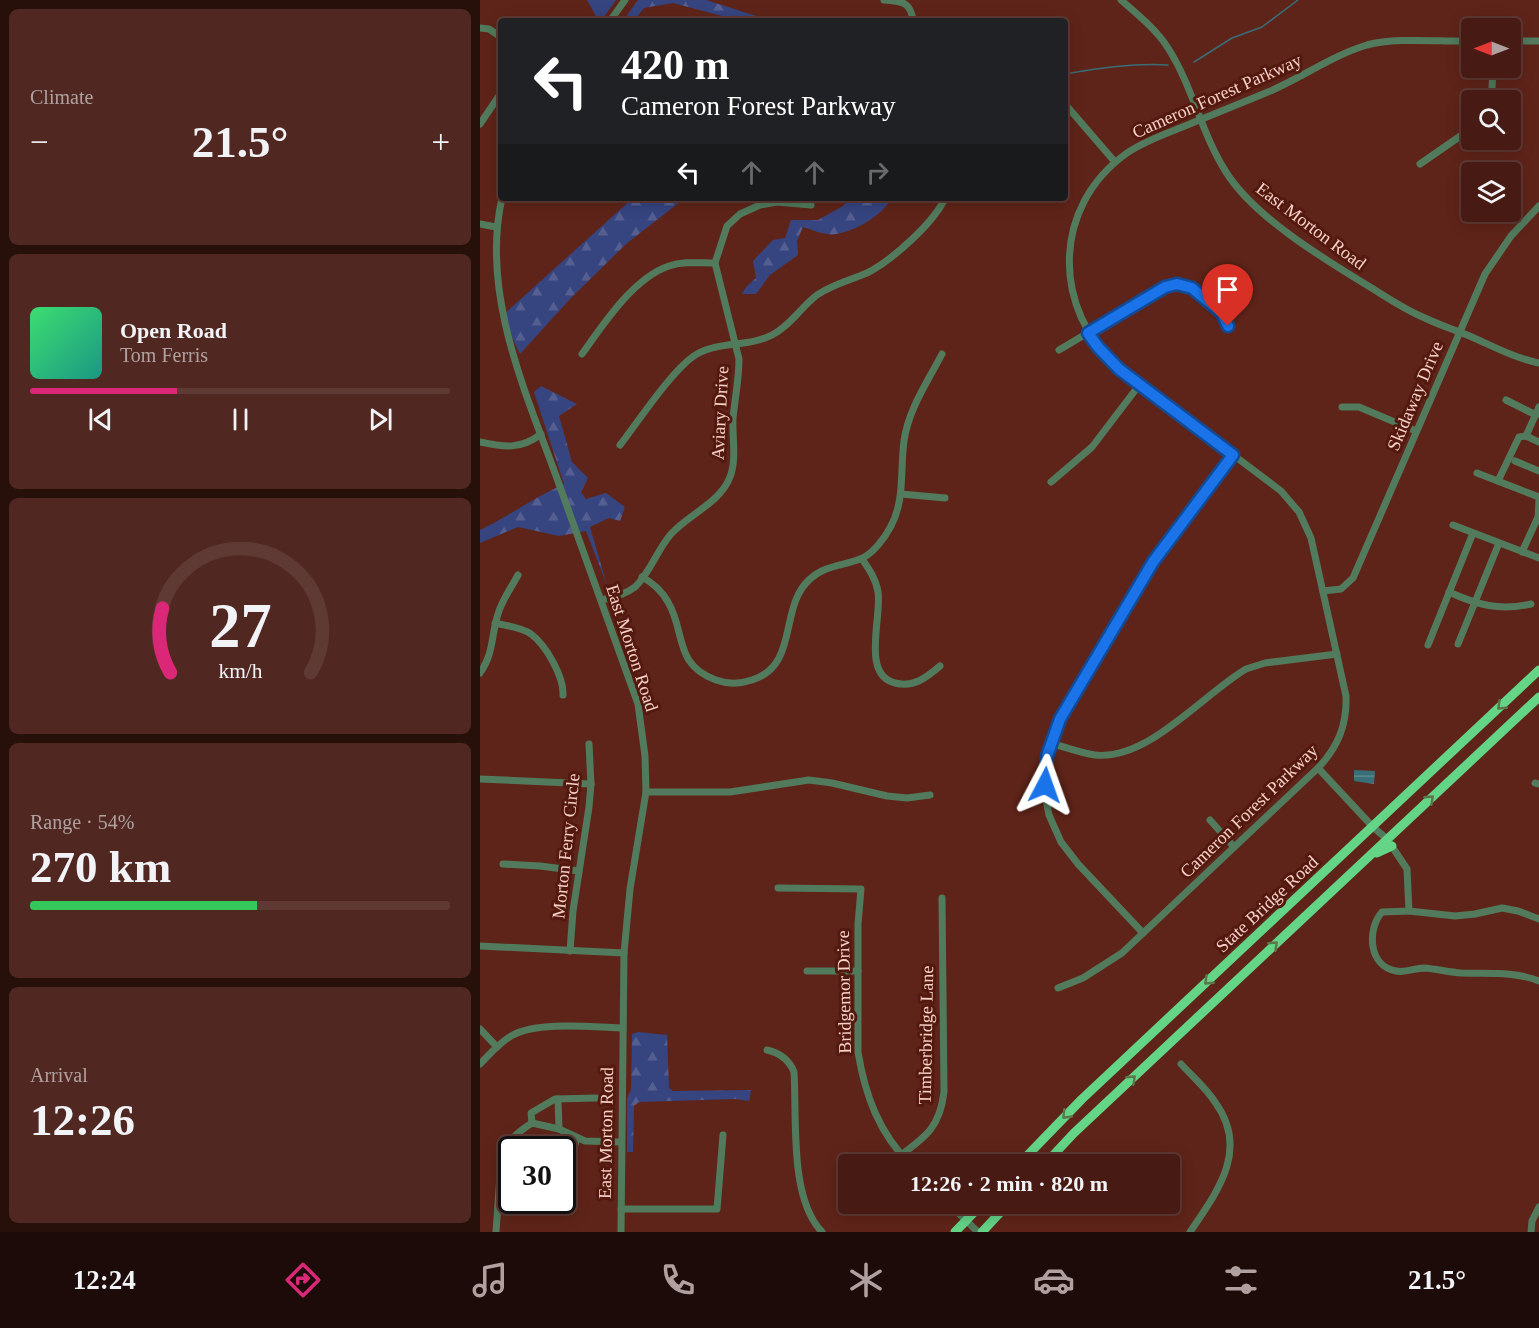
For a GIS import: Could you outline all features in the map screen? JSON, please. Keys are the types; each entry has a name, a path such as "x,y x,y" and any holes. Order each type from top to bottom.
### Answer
{"highway":[{"name":"State Bridge Road","path":"1030,1154 1082,1099 1539,670"},
{"name":"State Bridge Road","path":"1054,1154 1343,880 1389,842 1539,697"},
{"path":"955,1232 973,1214"},
{"path":"982,1232 999,1214"}],"street":[{"path":"612,18 625,0"},
{"path":"885,0 907,3 912,18"},
{"name":"East Morton Road","path":"1121,0 1157,34 1168,48 1215,152 1227,173 1243,194 1264,213 1318,254 1391,301 1424,318 1510,354 1539,363"},
{"path":"480,28 489,29 498,35"},
{"name":"Cameron Forest Parkway","path":"1058,988 1083,978 1103,966 1143,933 1318,768 1335,746 1345,720 1346,696 1311,538 1299,512 1281,491 1109,360 1088,333 1077,310 1071,288 1070,242 1076,219 1099,179 1115,162 1144,143 1271,90 1367,45 1390,42 1461,41"},
{"path":"1521,41 1539,41"},
{"path":"480,124 498,97"},
{"path":"1068,107 1115,162"},
{"path":"1420,164 1461,136"},
{"name":"East Morton Road","path":"501,201 496,227 494,262 496,298 511,363 541,434 638,704 645,756 646,792 630,889 624,953 621,1232"},
{"path":"620,445 687,361 706,350 760,340 773,334 819,294 866,273 888,260 936,215 943,201"},
{"path":"582,354 626,297 656,271 691,262 714,263 727,226 740,214 760,205 777,202 811,205"},
{"name":"Skidaway Drive","path":"1323,591 1341,589 1353,578 1485,274 1511,236 1539,206"},
{"path":"480,224 496,227"},
{"name":"Aviary Drive","path":"601,600 614,598 634,587 670,535 717,496 729,478 733,463 733,420 739,375 736,344 714,263"},
{"path":"1059,350 1165,287 1177,284 1192,288 1222,313 1228,326"},
{"path":"642,577 657,588 669,602 675,616 681,645 692,663 714,679 738,683 759,677 770,670 785,648 795,598 802,587 820,571 862,559 874,549 891,528 901,494 904,441 908,424 942,354"},
{"path":"1051,482 1092,447 1140,384"},
{"path":"1506,400 1537,411 1526,436"},
{"path":"1342,406 1359,407 1416,431"},
{"path":"481,444 514,447 528,443 541,434"},
{"path":"1498,481 1520,437 1526,436 1539,442"},
{"path":"1143,933 1067,857 1046,800 1045,770 1050,743 1060,719 1153,562 1233,455"},
{"path":"1515,461 1539,471"},
{"path":"1477,473 1539,498 1539,520 1522,552"},
{"path":"901,494 945,498"},
{"path":"1453,525 1539,558"},
{"path":"1428,645 1473,533"},
{"path":"1458,644 1499,543"},
{"path":"862,559 875,578 878,591 875,661 878,670 891,682 909,685 929,675 940,666"},
{"path":"480,673 492,647 495,623 503,602 518,575"},
{"path":"1449,592 1474,603 1503,608 1531,603"},
{"path":"495,623 522,630 538,641 561,679 563,695"},
{"path":"1050,743 1095,755 1127,752 1149,742 1246,669 1265,663 1337,654"},
{"name":"Morton Ferry Circle","path":"570,951 573,911 589,807 591,784 589,744"},
{"path":"1318,768 1389,842 1407,869 1409,911"},
{"path":"480,779 591,784"},
{"path":"646,792 730,792 809,780 886,796 907,798 930,795"},
{"path":"1210,820 1234,847"},
{"path":"503,864 579,871"},
{"name":"Bridgemor Drive","path":"778,888 861,890 858,924 858,1052 873,1113 900,1154"},
{"name":"Timberbridge Lane","path":"902,1154 924,1138 936,1124 942,1107 942,898"},
{"path":"1539,919 1502,908 1455,916 1409,911 1382,912 1374,921 1372,946 1377,958 1388,968 1397,971 1422,968 1460,973 1516,975 1539,981"},
{"path":"480,946 624,953"},
{"path":"807,971 858,971"},
{"path":"480,1064 513,1034 532,1028 622,1028"},
{"path":"480,1029 497,1047"},
{"path":"767,1050 786,1059 794,1072 801,1192 810,1215 822,1232"},
{"path":"1181,1064 1217,1104 1225,1121 1229,1139 1228,1167 1222,1182 1190,1232"},
{"path":"532,1123 531,1113 558,1099 596,1098"},
{"path":"558,1099 559,1129"},
{"path":"496,1232 500,1171 504,1150 513,1137 532,1123 559,1129 577,1138 595,1142 621,1142"},
{"path":"621,1209 717,1209 723,1135"},
{"path":"1531,1232 1532,1221 1539,1207"},
{"path":"959,1214 978,1232"},
{"path":"613,1232 621,1232"}],"green space":[{"path":"587,0 616,0 603,18 595,18 596,16"},
{"path":"638,0 706,0 763,18 730,18 673,3 644,8 636,18 625,18"},
{"path":"630,201 681,201 626,244 570,299 520,354 502,316"},
{"path":"847,201 890,201 875,216 860,226 844,232 828,234 803,227 797,241 798,255 770,275 756,294 742,294 756,278 753,261 773,240 785,238 791,220 818,220 843,206"},
{"path":"541,386 577,404 559,416 572,462 588,478 581,492 586,499 606,493 625,507 620,521 609,518 590,527 607,585 586,531 559,536 518,527 480,543 480,530 564,484 534,392"},
{"path":"638,1032 667,1035 669,1088 673,1091 751,1090 749,1101 735,1099 639,1102 634,1106 633,1152 627,1152 627,1098 631,1090 632,1034"}],"shaded area":[{"path":"1354,770 1375,771 1374,784 1354,781"}],"waterway":[{"path":"1194,62 1232,38 1262,27 1298,0"},
{"path":"1068,74 1116,66 1168,65"}],"route":[{"path":"1045,785 1047,756 1060,719 1153,562 1233,455 1119,369 1088,333 1171,284 1192,288 1222,313 1228,326"}]}
